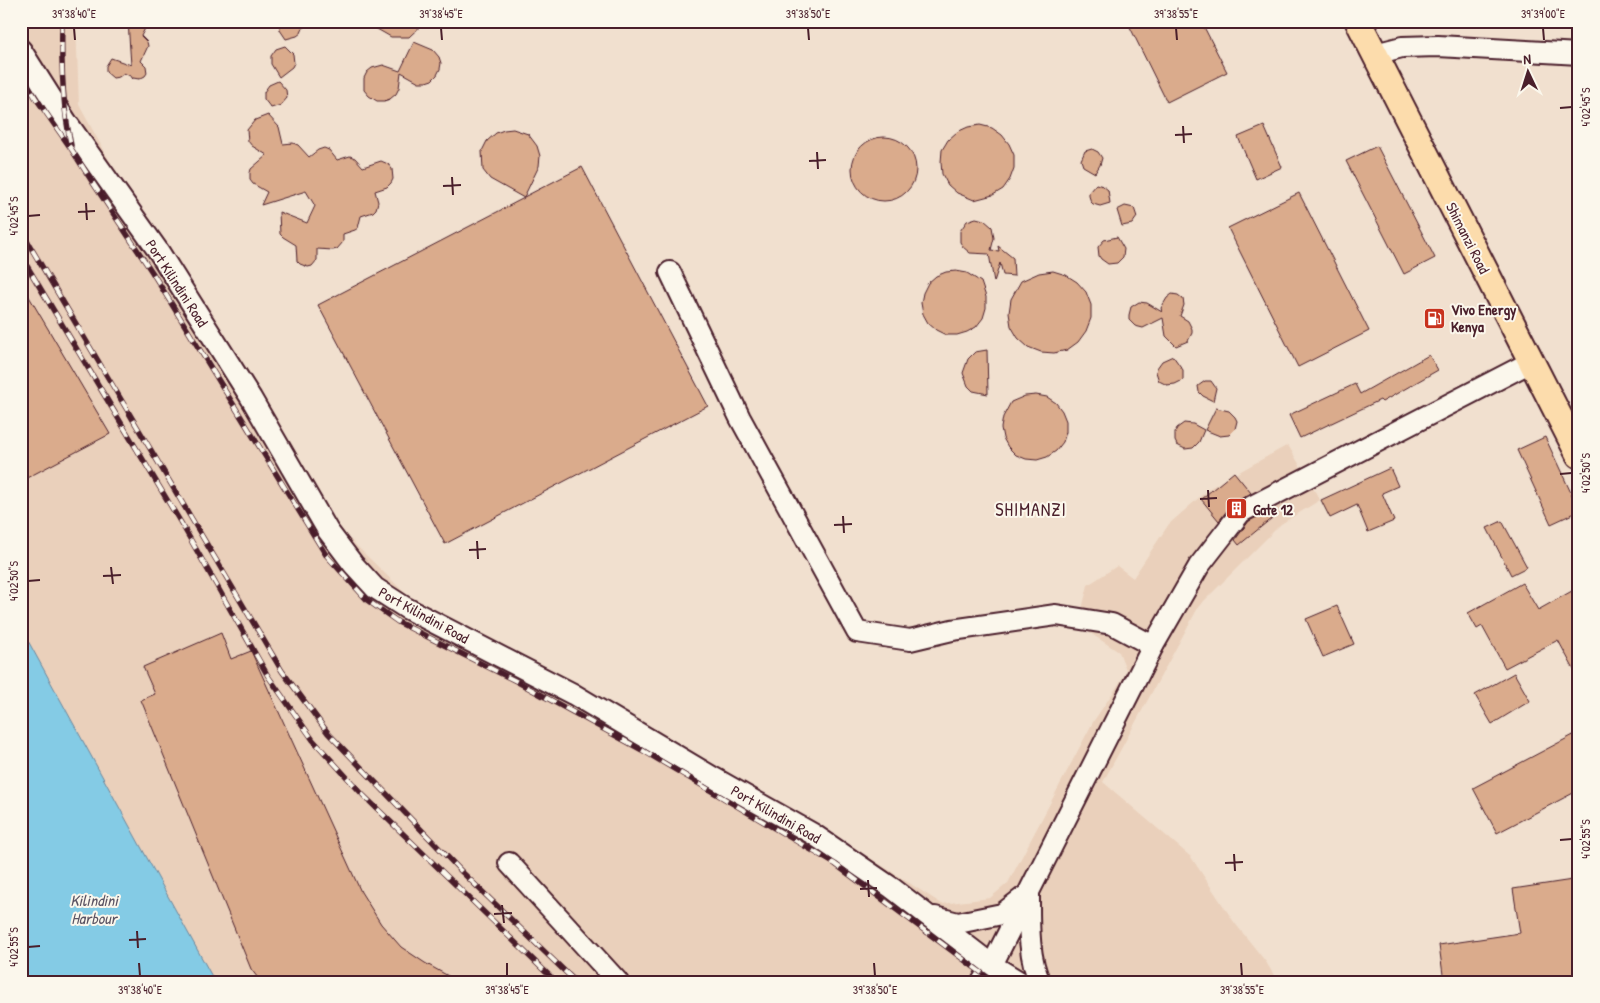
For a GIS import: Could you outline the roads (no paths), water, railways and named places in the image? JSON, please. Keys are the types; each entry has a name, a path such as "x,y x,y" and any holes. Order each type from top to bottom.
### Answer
{"main road":[{"name":"Shimanzi Road","path":"1358,21 1531,362 1577,448"}],"street":[{"path":"1375,54 1402,47 1438,46 1579,54"},
{"name":"Port Kilindini Road","path":"21,50 66,121 159,252 251,398 328,531 353,564 375,588 406,608 573,694 714,778 814,834 892,888 928,916 987,973 1020,982"},
{"path":"670,272 740,418 857,632 910,640 952,630 1056,615 1112,624 1153,646"},
{"path":"987,973 1153,646 1199,566 1241,512 1531,362"},
{"path":"509,863 618,982"},
{"path":"928,916 958,923 1002,914 1029,893"},
{"path":"1029,893 1030,937 1036,974 1040,982"}],"water":[{"name":"Kilindini Harbour","path":"21,628 215,982 21,982"}],"railway":[{"path":"62,21 63,84 71,145"},
{"path":"21,72 35,97 152,272 326,555 367,600 398,622 516,681 642,750 835,864 994,982"},
{"path":"21,231 282,671 328,733 462,872 576,982"},
{"path":"21,256 184,528 268,676 313,740 364,796 556,982"}],"place":[{"name":"Vivo Energy Kenya","path":"1435,318"},
{"name":"Gate 12","path":"1237,509"}],"district":[{"name":"SHIMANZI","path":"1031,509"}]}
